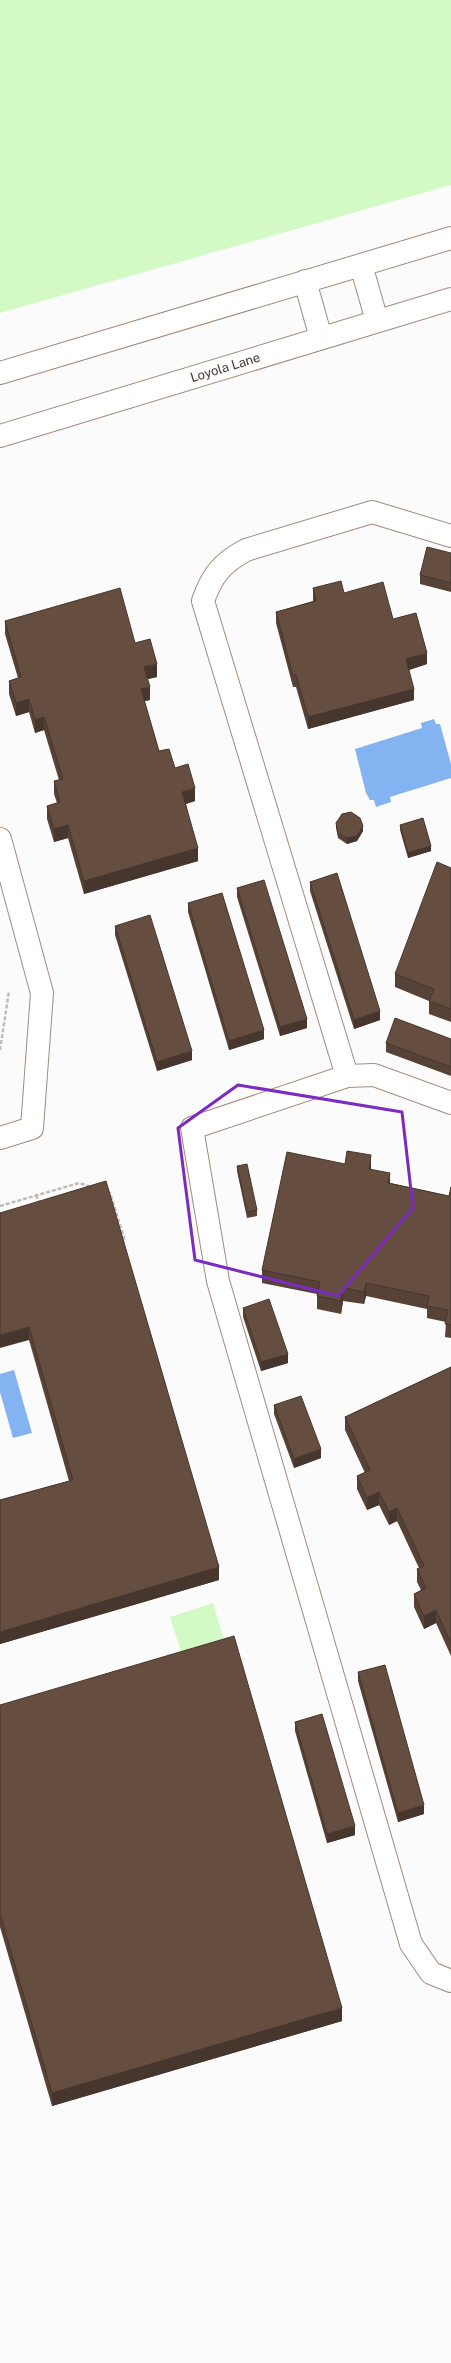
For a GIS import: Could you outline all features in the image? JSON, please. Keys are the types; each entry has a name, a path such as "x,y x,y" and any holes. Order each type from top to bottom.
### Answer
{"main road":[{"path":"0,373 451,238"},
{"path":"361,265 377,321"},
{"path":"305,281 321,338"},
{"name":"Loyola Lane","path":"0,436 451,299"},
{"path":"347,1076 203,601 209,582 237,555 372,512 451,536"},
{"path":"0,839 42,993 32,1128 0,1138"},
{"path":"451,1103 374,1075 347,1076 192,1128 218,1281 411,1944 431,1973 451,1981"}],"path":[{"path":"0,1050 9,992 7,986"},
{"path":"0,1206 78,1183 98,1189"},
{"path":"104,1191 110,1193 125,1241"},
{"path":"36,1195 41,1209"}],"highlighted area":[{"path":"238,1085 402,1112 413,1208 338,1296 195,1260 178,1128"}],"green space":[{"path":"0,0 451,0 451,185 0,313"},
{"path":"213,1603 224,1639 181,1652 170,1617"}],"water":[{"path":"434,719 436,724 440,724 451,764 451,778 390,797 391,802 376,807 374,800 370,800 366,793 355,749 422,728 421,723"},
{"path":"14,1370 32,1433 13,1438 0,1392 0,1374"}],"building":[{"path":"427,547 451,553 451,583 420,575"},
{"path":"341,581 344,593 383,582 393,619 416,613 427,653 406,659 414,689 308,717 296,675 293,676 276,612 316,601 313,588"},
{"path":"120,588 135,643 150,639 157,664 144,667 150,687 141,689 159,751 169,749 175,768 188,764 195,788 182,792 198,848 84,881 68,825 54,829 47,806 60,802 54,781 63,779 44,717 35,720 29,699 16,703 9,681 21,677 5,621"},
{"path":"351,812 360,818 363,826 357,836 347,838 338,833 336,823 342,814"},
{"path":"423,818 431,846 408,853 400,825"},
{"path":"437,862 451,868 451,1009 429,1001 434,989 395,974"},
{"path":"337,873 380,1011 354,1020 310,882"},
{"path":"264,880 307,1019 280,1027 237,888"},
{"path":"222,893 264,1030 229,1041 188,903"},
{"path":"150,915 192,1051 157,1062 115,926"},
{"path":"395,1018 451,1039 451,1067 386,1043"},
{"path":"347,1151 371,1155 369,1169 390,1173 388,1183 449,1196 451,1187 451,1325 445,1324 448,1310 427,1306 429,1296 366,1283 364,1292 343,1288 341,1301 317,1296 320,1282 262,1270 287,1152 345,1164"},
{"path":"247,1164 257,1210 247,1212 237,1166"},
{"path":"106,1181 219,1567 0,1632 0,1500 73,1480 29,1327 0,1335 0,1213"},
{"path":"269,1299 288,1354 261,1362 243,1308"},
{"path":"451,1367 451,1643 436,1610 424,1616 414,1594 426,1588 417,1569 424,1566 397,1508 389,1512 379,1492 367,1498 357,1476 370,1470 345,1417"},
{"path":"301,1396 321,1449 294,1459 274,1405"},
{"path":"234,1636 342,2008 52,2093 0,1914 0,1705"},
{"path":"385,1665 424,1805 398,1813 358,1672"},
{"path":"322,1714 355,1826 327,1834 295,1722"}]}
